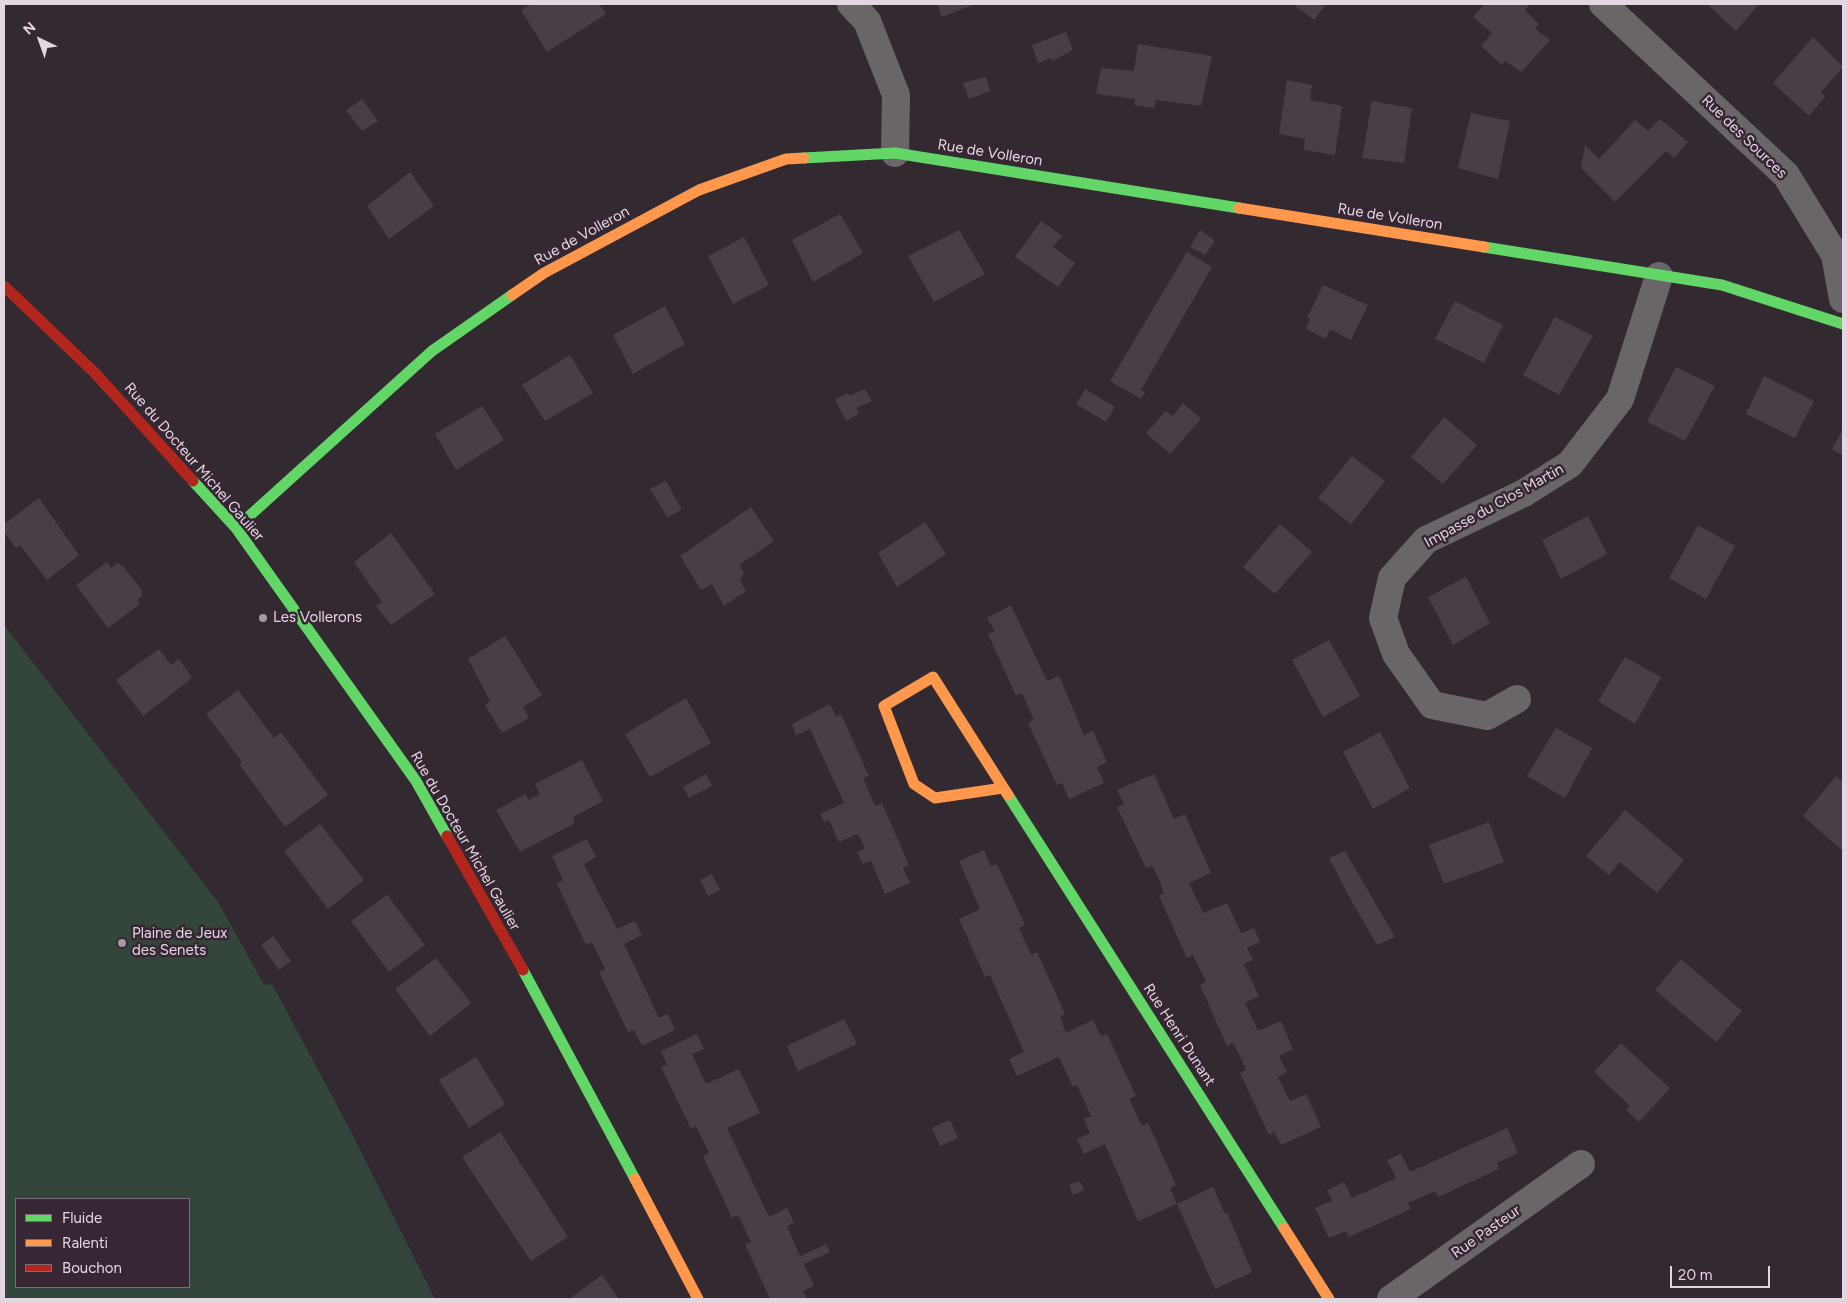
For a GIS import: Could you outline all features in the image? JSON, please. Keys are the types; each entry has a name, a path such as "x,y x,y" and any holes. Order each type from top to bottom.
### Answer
{"street":[{"path":"852,4 867,21 896,95 895,152"},
{"name":"Rue des Sources","path":"1602,4 1786,175 1835,255 1843,299"},
{"name":"Rue de Volleron","path":"236,528 432,351 544,273 699,190 786,159 895,152 1722,285 1843,324"},
{"name":"Impasse du Clos Martin","path":"1516,699 1488,716 1432,704 1396,654 1383,618 1392,578 1426,540 1524,493 1570,464 1620,399 1659,276"},
{"name":"Rue du Docteur Michel Gaulier","path":"4,286 95,373 236,528 416,781 548,1014 698,1299"},
{"name":"Rue Henri Dunant","path":"1003,788 935,798 914,784 884,706 932,677 1003,788 1329,1299"},
{"name":"Rue Pasteur","path":"1391,1299 1581,1164"}],"green space":[{"name":"Plaine de Jeux des Senets","path":"4,625 218,902 264,985 272,984 348,1126 435,1299 4,1299"}],"building":[{"path":"531,4 599,4 606,14 547,52 521,10"},
{"path":"937,4 975,4 942,17"},
{"path":"1293,4 1326,4 1314,20"},
{"path":"1485,4 1530,4 1525,10 1539,24 1535,29 1550,40 1521,72 1505,61 1502,65 1481,46 1492,33 1473,17"},
{"path":"1707,4 1759,4 1736,31"},
{"path":"1066,32 1073,50 1052,61 1051,58 1038,63 1032,45"},
{"path":"1813,37 1843,67 1821,92 1825,97 1809,116 1773,83"},
{"path":"1138,44 1212,56 1201,106 1156,100 1154,108 1134,105 1135,99 1096,94 1101,68 1134,71"},
{"path":"986,77 990,91 969,99 963,83"},
{"path":"1287,80 1312,85 1310,100 1342,106 1335,155 1304,150 1305,139 1279,134"},
{"path":"362,99 378,121 362,131 346,110"},
{"path":"1372,101 1412,108 1404,163 1362,158"},
{"path":"1471,113 1510,121 1498,179 1458,168"},
{"path":"1660,119 1688,142 1674,158 1666,151 1615,202 1581,168 1585,145 1599,159 1635,120 1648,131"},
{"path":"410,172 434,206 389,239 367,206"},
{"path":"840,214 863,253 813,282 792,240"},
{"path":"1041,221 1062,236 1053,247 1075,263 1058,287 1015,257"},
{"path":"959,230 985,274 934,302 908,256"},
{"path":"1200,230 1215,241 1205,255 1190,247"},
{"path":"744,237 769,285 733,304 708,256"},
{"path":"1187,252 1212,267 1141,390 1145,392 1141,399 1110,381"},
{"path":"1323,285 1368,305 1351,340 1330,329 1326,339 1306,329 1310,320 1307,318"},
{"path":"1455,301 1503,325 1484,363 1435,339"},
{"path":"665,306 685,344 633,374 613,335"},
{"path":"1555,317 1593,336 1559,395 1523,375"},
{"path":"570,355 593,393 545,421 522,385"},
{"path":"1676,367 1715,386 1685,441 1647,422"},
{"path":"1764,376 1814,401 1795,438 1746,414"},
{"path":"865,389 872,401 856,408 859,414 846,421 835,399 848,393 850,396"},
{"path":"1085,389 1115,407 1106,422 1076,404"},
{"path":"1183,403 1201,419 1170,454 1146,433 1166,411 1173,416"},
{"path":"482,406 504,440 456,470 435,434"},
{"path":"1444,417 1477,445 1443,484 1411,457"},
{"path":"1843,429 1843,456 1832,449"},
{"path":"1352,456 1385,481 1351,524 1318,498"},
{"path":"666,481 682,510 667,517 650,489"},
{"path":"39,498 79,555 47,580 20,545 16,548 4,532 4,524"},
{"path":"751,507 774,541 739,565 744,573 740,580 746,591 724,606 712,584 701,590 680,556"},
{"path":"1588,516 1607,554 1561,579 1542,540"},
{"path":"925,522 946,554 897,587 878,553"},
{"path":"1280,524 1312,552 1275,594 1243,567"},
{"path":"1698,525 1735,546 1706,599 1669,578"},
{"path":"391,533 435,594 391,625 376,606 382,602 354,562"},
{"path":"107,562 111,568 117,563 123,566 142,590 142,596 137,600 140,604 108,628 76,585"},
{"path":"1466,577 1490,623 1453,645 1428,597"},
{"path":"1011,605 1047,681 1059,676 1084,735 1093,731 1107,762 1097,767 1104,783 1069,799 1062,783 1057,785 1028,723 1034,720 1022,693 1016,696 988,634 995,631 987,618"},
{"path":"505,636 542,695 523,707 529,718 502,733 485,705 490,701 468,659"},
{"path":"1329,640 1360,696 1323,717 1292,660"},
{"path":"159,649 171,665 179,659 192,678 143,716 116,680"},
{"path":"1625,657 1661,677 1635,724 1598,701"},
{"path":"238,690 274,738 281,732 328,795 285,827 239,764 242,762 206,714"},
{"path":"686,698 711,743 650,777 625,734"},
{"path":"830,704 836,717 841,714 869,776 863,778 875,806 882,803 909,865 903,868 910,883 885,894 871,861 863,864 857,852 865,849 858,834 839,842 829,820 824,822 820,814 844,803 810,729 796,735 792,724"},
{"path":"1556,728 1592,748 1565,798 1527,776"},
{"path":"1380,732 1410,788 1373,809 1343,752"},
{"path":"582,760 603,801 573,817 575,823 520,852 496,810 526,794 528,800 540,794 535,784"},
{"path":"706,774 712,786 689,798 683,787"},
{"path":"1154,774 1174,819 1185,814 1211,873 1189,883 1203,913 1227,903 1241,933 1254,928 1260,942 1247,948 1253,960 1244,964 1259,996 1245,1003 1258,1031 1281,1021 1293,1049 1279,1056 1287,1072 1278,1077 1290,1101 1306,1094 1321,1127 1281,1145 1274,1132 1269,1135 1240,1073 1246,1070 1240,1056 1233,1043 1227,1046 1200,985 1206,982 1193,955 1187,958 1159,896 1164,893 1159,879 1152,866 1146,868 1117,807 1124,804 1117,790"},
{"path":"1836,776 1843,782 1843,851 1803,816"},
{"path":"1625,810 1684,860 1657,893 1620,862 1609,875 1586,856"},
{"path":"1489,822 1504,862 1444,884 1429,845"},
{"path":"320,824 364,880 328,909 284,851"},
{"path":"587,839 596,857 584,864 617,929 635,921 642,935 624,944 659,1018 668,1014 675,1030 642,1046 634,1030 628,1032 599,972 605,969 592,942 586,945 557,884 563,880 552,856"},
{"path":"984,850 991,866 997,864 1025,925 1019,928 1031,955 1037,952 1065,1014 1060,1017 1066,1033 1093,1020 1101,1036 1107,1034 1136,1096 1129,1099 1142,1126 1148,1123 1176,1185 1170,1188 1177,1204 1138,1221 1105,1144 1084,1154 1077,1139 1090,1133 1084,1119 1091,1116 1077,1085 1073,1087 1059,1057 1017,1076 1009,1059 1024,1052 990,975 985,977 959,919 980,909 959,861"},
{"path":"1345,851 1395,937 1377,945 1352,902 1329,858"},
{"path":"712,874 720,890 708,896 700,880"},
{"path":"387,895 425,945 389,972 351,921"},
{"path":"273,936 291,961 279,970 261,945"},
{"path":"436,958 471,1003 430,1036 395,989"},
{"path":"1681,959 1742,1011 1716,1042 1655,990"},
{"path":"844,1019 857,1044 798,1071 787,1046"},
{"path":"697,1034 704,1049 692,1054 706,1084 739,1069 760,1113 727,1128 769,1217 787,1208 794,1223 787,1226 800,1256 826,1244 830,1252 804,1264 814,1286 803,1291 807,1299 770,1299 745,1244 751,1242 738,1215 732,1218 703,1156 709,1153 696,1126 691,1129 661,1067 667,1065 661,1051"},
{"path":"1621,1043 1670,1088 1639,1122 1626,1110 1630,1106 1594,1072"},
{"path":"476,1057 505,1104 469,1128 439,1080"},
{"path":"950,1120 958,1138 940,1146 932,1128"},
{"path":"1507,1128 1518,1153 1497,1163 1499,1169 1438,1197 1435,1191 1408,1203 1411,1209 1349,1237 1346,1231 1329,1238 1315,1208 1332,1201 1327,1190 1344,1182 1352,1198 1396,1178 1387,1160 1401,1154 1410,1172"},
{"path":"500,1132 568,1237 531,1261 462,1157"},
{"path":"1080,1181 1084,1190 1073,1195 1069,1185"},
{"path":"1213,1187 1225,1214 1227,1212 1252,1272 1215,1289 1177,1204"},
{"path":"602,1275 619,1299 569,1299"}],"traffic: fast":[{"path":"804,158 895,153 1239,208"},
{"path":"1484,247 1722,285 1843,324"},
{"path":"236,528 432,351 512,295"},
{"path":"193,481 236,528 416,781 447,836"},
{"path":"1008,795 1284,1228"},
{"path":"523,970 635,1179"}],"traffic: slow":[{"path":"512,295 544,273 699,190 786,159 804,158"},
{"path":"1239,208 1484,247"},
{"path":"1003,788 935,798 914,784 884,706 933,677 1008,795"},
{"path":"635,1179 698,1299"},
{"path":"1284,1228 1329,1299"}],"traffic: jam":[{"path":"4,286 95,373 193,481"},
{"path":"447,836 523,970"}],"place":[{"name":"Les Vollerons","path":"263,618"},
{"name":"Plaine de Jeux des Senets","path":"122,943"}]}
